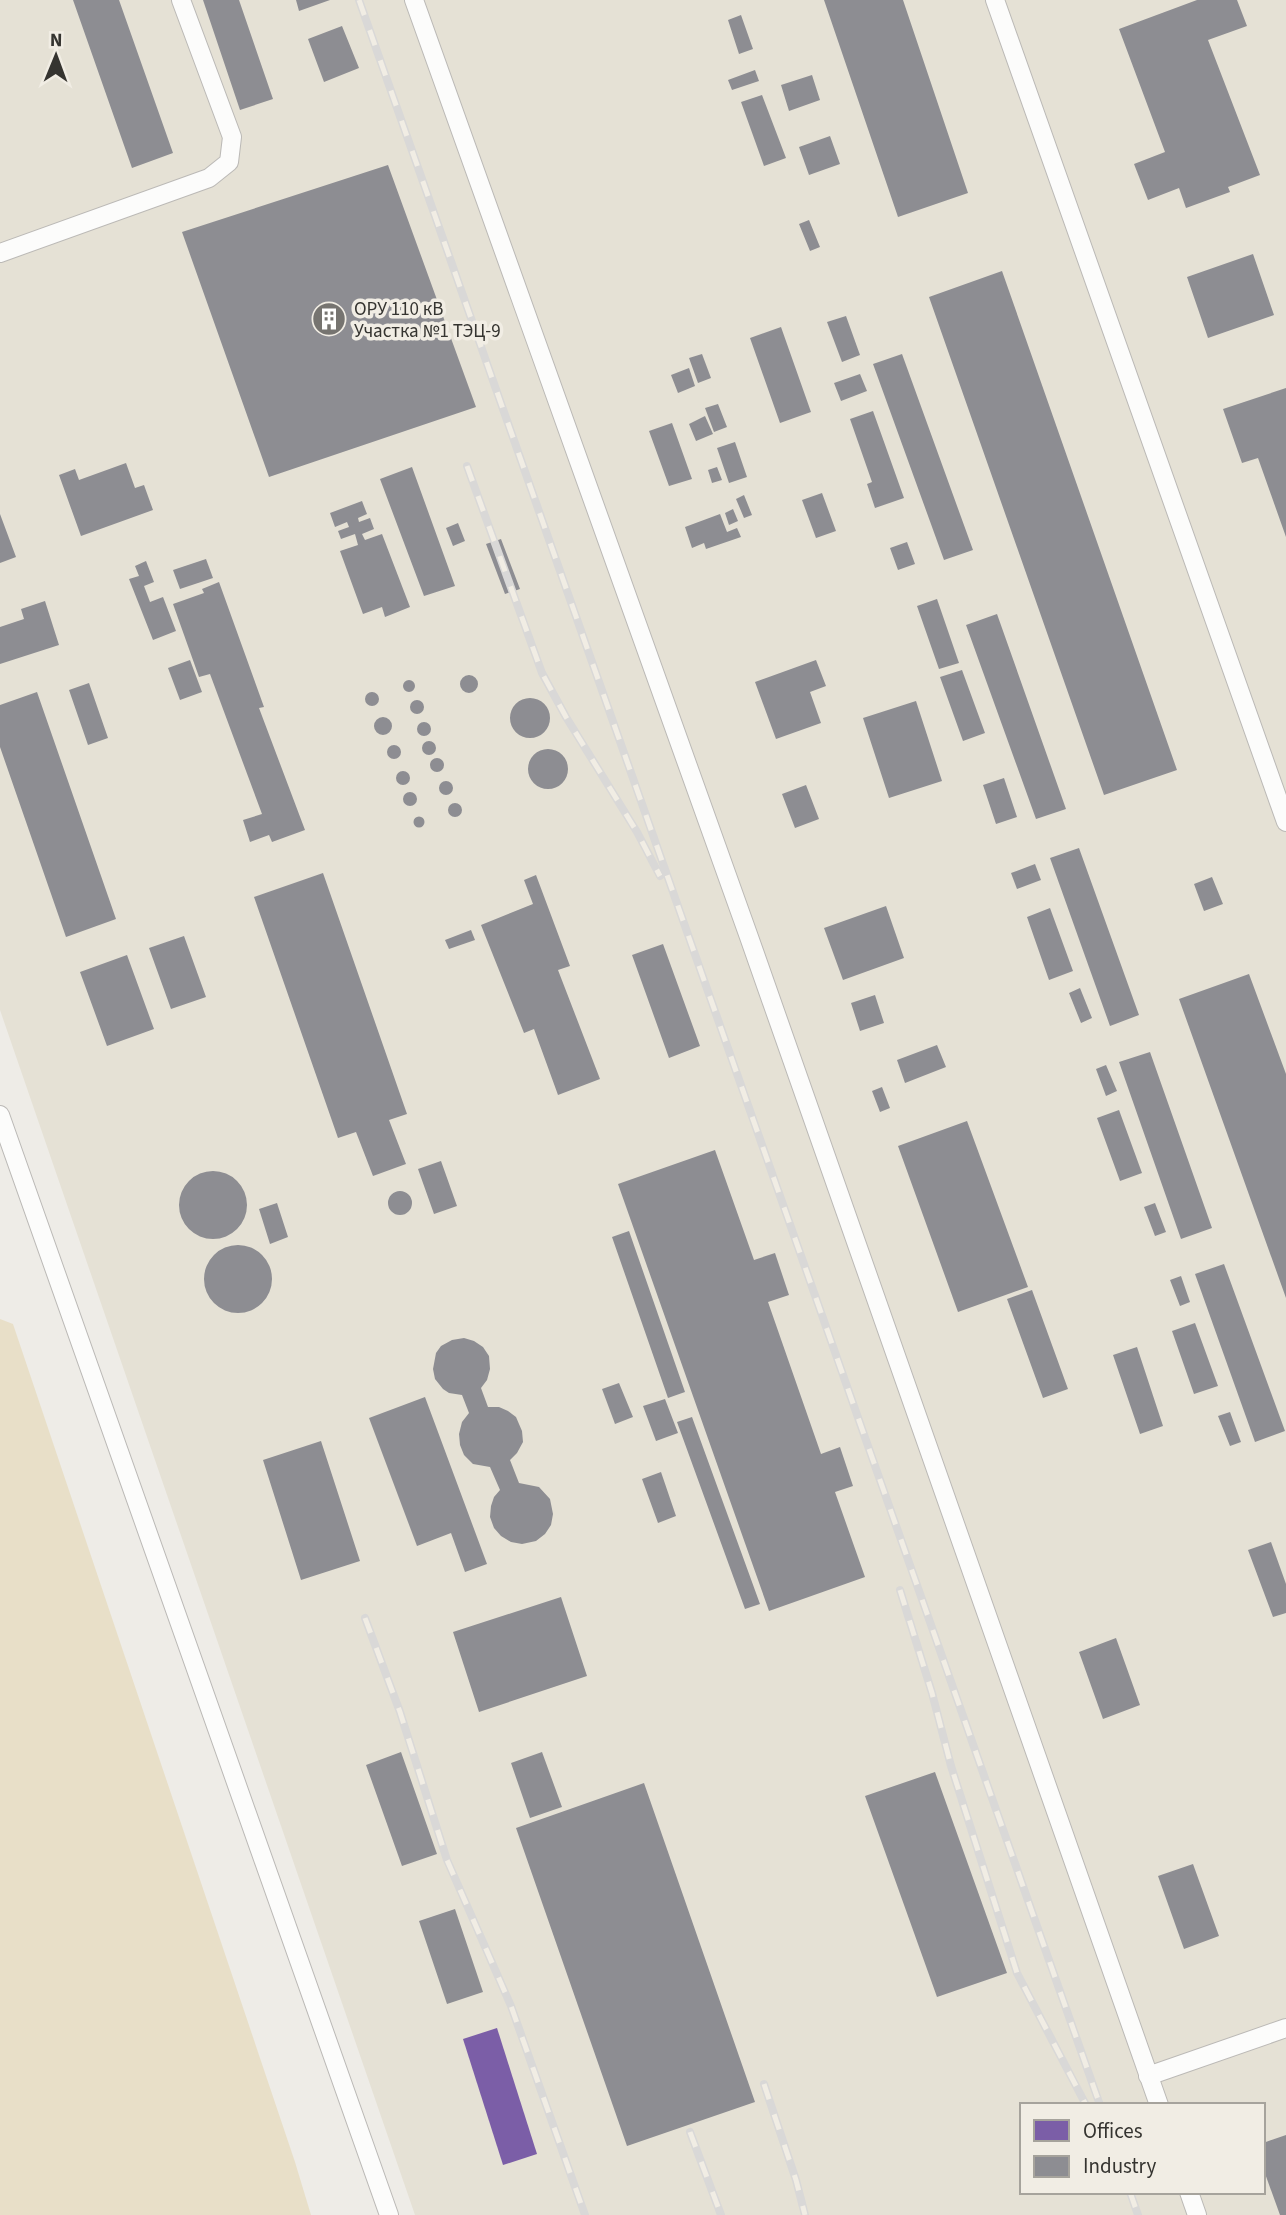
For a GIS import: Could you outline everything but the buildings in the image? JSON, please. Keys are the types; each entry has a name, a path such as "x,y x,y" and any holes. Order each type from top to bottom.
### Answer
{"street":[{"path":"0,253 209,178 229,162 232,137 181,0"},
{"path":"414,0 754,950 1158,2103"},
{"path":"995,0 1286,822"},
{"path":"0,1115 388,2215"},
{"path":"1149,2076 1286,2028"},
{"path":"1190,2194 1197,2215"}],"shaded area":[{"path":"0,0 1286,0 1286,2215 415,2215 0,1010"},
{"path":"0,1319 13,1324 311,2215 0,2215"}],"railway":[{"path":"359,0 1099,2103"},
{"path":"467,466 542,673 637,832 660,876"},
{"path":"900,1590 951,1766 1017,1973 1085,2103"},
{"path":"365,1618 400,1712 447,1860 511,2006 585,2215"},
{"path":"764,2084 805,2215"},
{"path":"690,2132 721,2215"},
{"path":"1131,2194 1138,2215"}],"place":[{"name":"ОРУ 110 кВ Участка №1 ТЭЦ-9","path":"329,319"}]}
